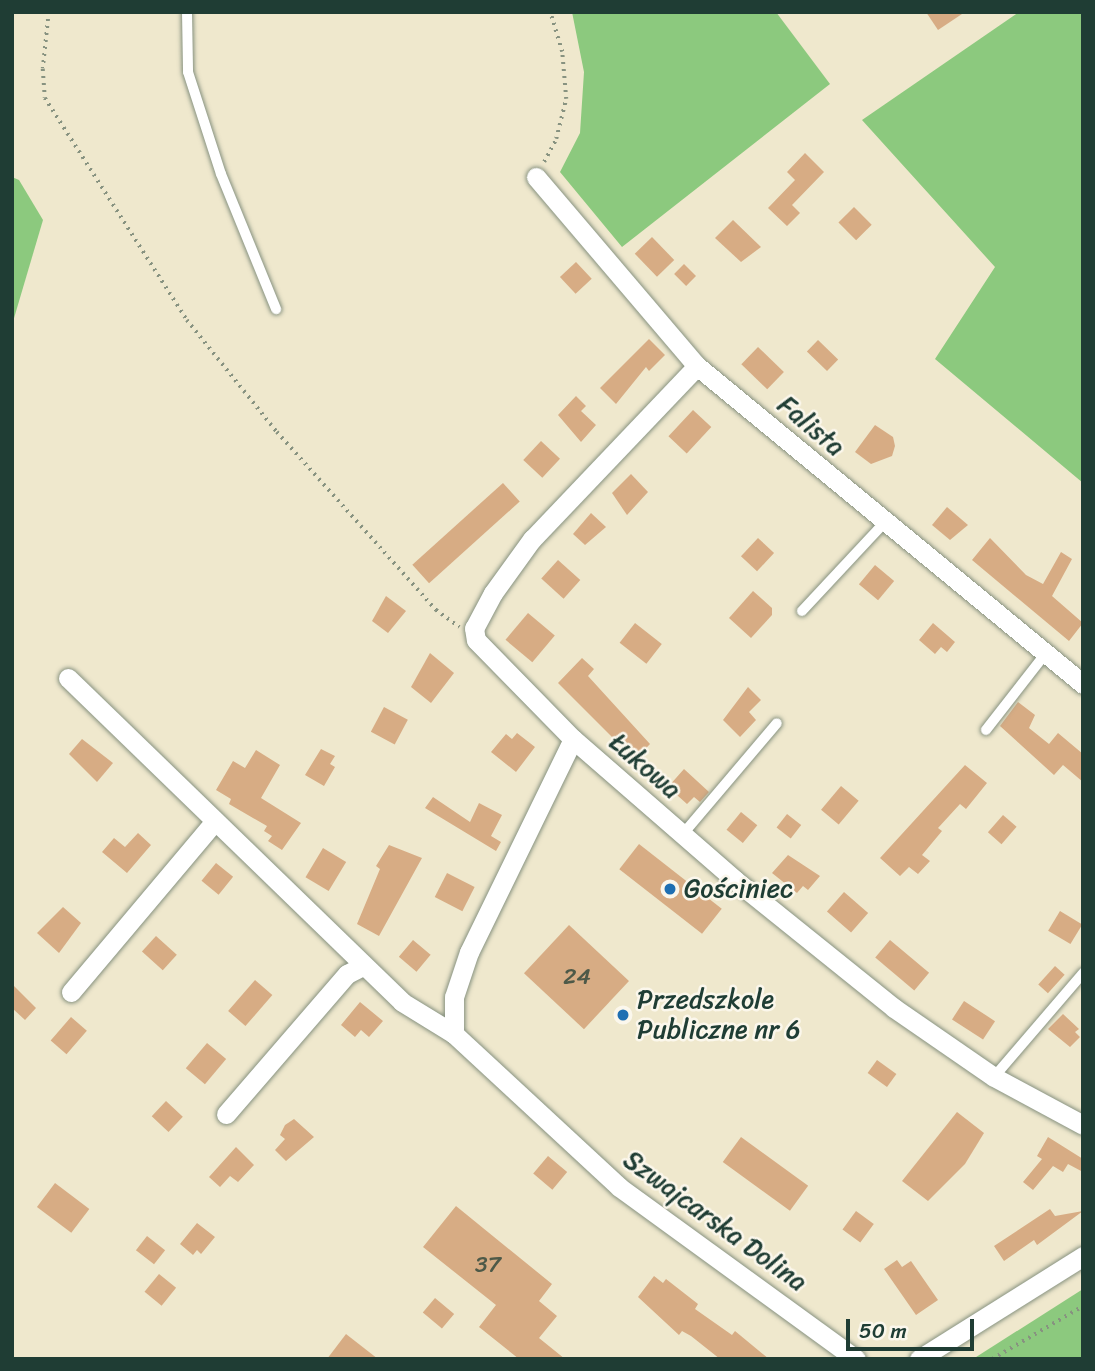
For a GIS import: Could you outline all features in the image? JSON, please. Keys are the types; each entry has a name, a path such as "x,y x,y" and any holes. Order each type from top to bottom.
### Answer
{"street":[{"name":"Falista","path":"536,177 697,366 1083,684"},
{"path":"476,640 474,628 493,593 532,539 697,366"},
{"name":"Łukowa","path":"476,640 573,738 682,834 894,1008 994,1077 1083,1125"},
{"name":"Szwajcarska Dolina","path":"68,678 363,966 426,1021 454,1034 619,1187 856,1359"},
{"path":"454,1034 454,997 469,952 573,738"},
{"path":"71,992 214,822"},
{"path":"226,1114 347,974 363,966"},
{"path":"919,1359 1083,1256"}],"lane":[{"path":"187,12 188,72 220,174 276,309"},
{"path":"802,611 885,522"},
{"path":"986,730 1046,653"},
{"path":"682,834 777,723"},
{"path":"994,1077 1083,973"}],"path":[{"path":"49,12 43,69 45,98 187,320 278,432 436,610 476,640"},
{"path":"536,177 556,139 566,100 562,52 550,12"},
{"path":"992,1359 1083,1306"}],"green space":[{"path":"572,12 776,12 830,84 622,247 560,172 580,133 584,72"},
{"path":"1019,12 1083,12 1083,483 935,359 995,267 862,120"},
{"path":"12,177 19,180 43,220 12,325"},
{"path":"1083,1289 1083,1359 973,1359"}],"building":[{"path":"926,12 965,12 938,30"},
{"path":"805,153 824,172 792,205 800,213 787,226 768,208 795,180 787,172"},
{"path":"854,207 872,225 856,240 838,223"},
{"path":"733,220 761,247 741,262 715,238"},
{"path":"652,237 674,260 657,277 635,254"},
{"path":"576,262 592,279 576,294 560,277"},
{"path":"684,264 696,276 686,286 674,274"},
{"path":"649,339 665,355 649,371 646,367 616,404 600,388"},
{"path":"818,340 838,359 827,371 807,352"},
{"path":"758,347 784,372 767,389 741,364"},
{"path":"576,396 586,406 581,411 596,425 581,442 558,415"},
{"path":"693,410 711,427 687,453 668,436"},
{"path":"875,425 893,437 895,446 892,456 871,464 855,452"},
{"path":"541,441 560,459 542,478 523,460"},
{"path":"631,474 648,492 627,515 612,493"},
{"path":"503,483 520,502 429,583 412,565"},
{"path":"947,507 968,525 950,540 932,525"},
{"path":"591,513 606,527 585,545 573,534"},
{"path":"758,538 774,553 757,571 741,556"},
{"path":"990,538 1026,575 1043,584 1061,552 1072,559 1052,596 1083,623 1069,641 972,560"},
{"path":"558,560 580,580 564,599 541,579"},
{"path":"875,565 894,581 878,600 859,584"},
{"path":"753,591 772,608 772,615 751,638 729,618"},
{"path":"386,596 406,611 388,633 372,621"},
{"path":"528,613 555,635 532,662 506,640"},
{"path":"635,623 662,644 646,664 620,643"},
{"path":"933,623 955,642 947,652 941,647 935,654 919,640"},
{"path":"430,653 454,673 431,703 411,687"},
{"path":"582,658 594,669 588,676 650,744 635,760 558,683"},
{"path":"748,687 761,700 749,712 756,720 740,737 723,720"},
{"path":"1018,702 1035,715 1029,728 1049,744 1058,733 1083,754 1083,782 1063,765 1054,775 1000,726"},
{"path":"384,707 408,720 395,744 371,732"},
{"path":"517,733 535,747 516,772 491,752 506,734 512,739"},
{"path":"82,739 113,763 97,782 69,754"},
{"path":"321,749 335,756 330,764 335,767 324,786 305,775"},
{"path":"256,750 280,765 261,798 301,823 282,850 268,841 272,836 264,831 267,826 229,804 231,799 216,790 233,761 245,768"},
{"path":"965,765 987,783 966,809 960,804 938,828 942,831 922,855 930,861 918,874 909,867 900,876 880,858"},
{"path":"684,769 709,792 700,802 694,797 687,804 668,787"},
{"path":"841,786 859,801 839,825 821,810"},
{"path":"433,797 470,822 479,803 502,815 491,836 501,842 496,851 425,808"},
{"path":"741,812 757,825 743,843 727,830"},
{"path":"787,814 801,825 791,838 777,827"},
{"path":"1003,815 1017,827 1001,844 988,832"},
{"path":"138,833 151,845 127,873 102,852 114,838 125,847"},
{"name":"Gościniec","path":"639,844 722,909 702,934 619,869"},
{"path":"389,845 422,858 379,936 357,924 380,869 376,866"},
{"path":"323,848 346,862 329,891 305,877"},
{"path":"788,855 820,876 808,890 803,886 797,893 772,873"},
{"path":"216,863 233,877 219,895 202,881"},
{"path":"447,873 475,887 462,911 435,897"},
{"path":"844,892 868,913 851,933 827,912"},
{"path":"63,907 81,923 59,953 37,933"},
{"path":"1060,911 1082,924 1070,944 1048,931"},
{"path":"569,925 629,981 584,1029 524,973"},
{"path":"156,936 177,955 163,970 142,952"},
{"path":"413,940 431,955 416,972 399,957"},
{"path":"890,940 929,973 914,990 875,958"},
{"path":"1055,966 1065,975 1048,993 1038,985"},
{"path":"255,980 272,995 245,1026 228,1011"},
{"path":"12,984 36,1008 25,1020 12,1008"},
{"path":"964,1001 995,1021 983,1040 952,1019"},
{"path":"360,1002 383,1021 369,1037 361,1030 355,1037 341,1025"},
{"path":"1063,1014 1079,1029 1075,1032 1080,1037 1070,1047 1048,1029"},
{"path":"71,1017 87,1031 67,1054 51,1040"},
{"path":"207,1043 226,1059 205,1084 186,1068"},
{"path":"877,1060 896,1074 887,1087 868,1073"},
{"path":"166,1101 183,1117 168,1132 152,1116"},
{"path":"957,1112 984,1133 965,1164 928,1201 902,1181"},
{"path":"294,1119 314,1137 286,1161 275,1150 285,1139 280,1135 285,1125"},
{"path":"741,1137 808,1186 790,1211 723,1162"},
{"path":"1048,1137 1083,1159 1083,1172 1068,1164 1063,1172 1053,1166 1033,1190 1023,1182 1042,1159 1037,1156"},
{"path":"236,1147 254,1165 238,1182 230,1176 220,1187 209,1177"},
{"path":"548,1156 567,1172 552,1190 533,1174"},
{"path":"55,1183 89,1209 71,1233 37,1207"},
{"path":"456,1206 552,1284 539,1301 557,1316 539,1338 565,1359 519,1359 479,1327 496,1305 423,1247"},
{"path":"1050,1209 1055,1216 1083,1211 1037,1245 1034,1240 1004,1261 994,1246"},
{"path":"856,1211 874,1224 860,1243 842,1230"},
{"path":"197,1223 215,1237 201,1254 197,1250 193,1255 180,1244"},
{"path":"147,1236 165,1250 154,1264 136,1250"},
{"path":"897,1260 902,1267 911,1261 938,1300 916,1315 884,1269"},
{"path":"159,1274 176,1288 162,1306 145,1292"},
{"path":"654,1276 663,1283 666,1279 698,1304 695,1309 732,1335 735,1331 769,1359 720,1359 691,1336 682,1331 679,1335 638,1297"},
{"path":"435,1298 454,1314 442,1329 423,1313"},
{"path":"346,1334 378,1359 327,1359"}],"place":[{"name":"Gościniec","path":"670,889"},
{"name":"Przedszkole Publiczne nr 6","path":"623,1015"}]}
